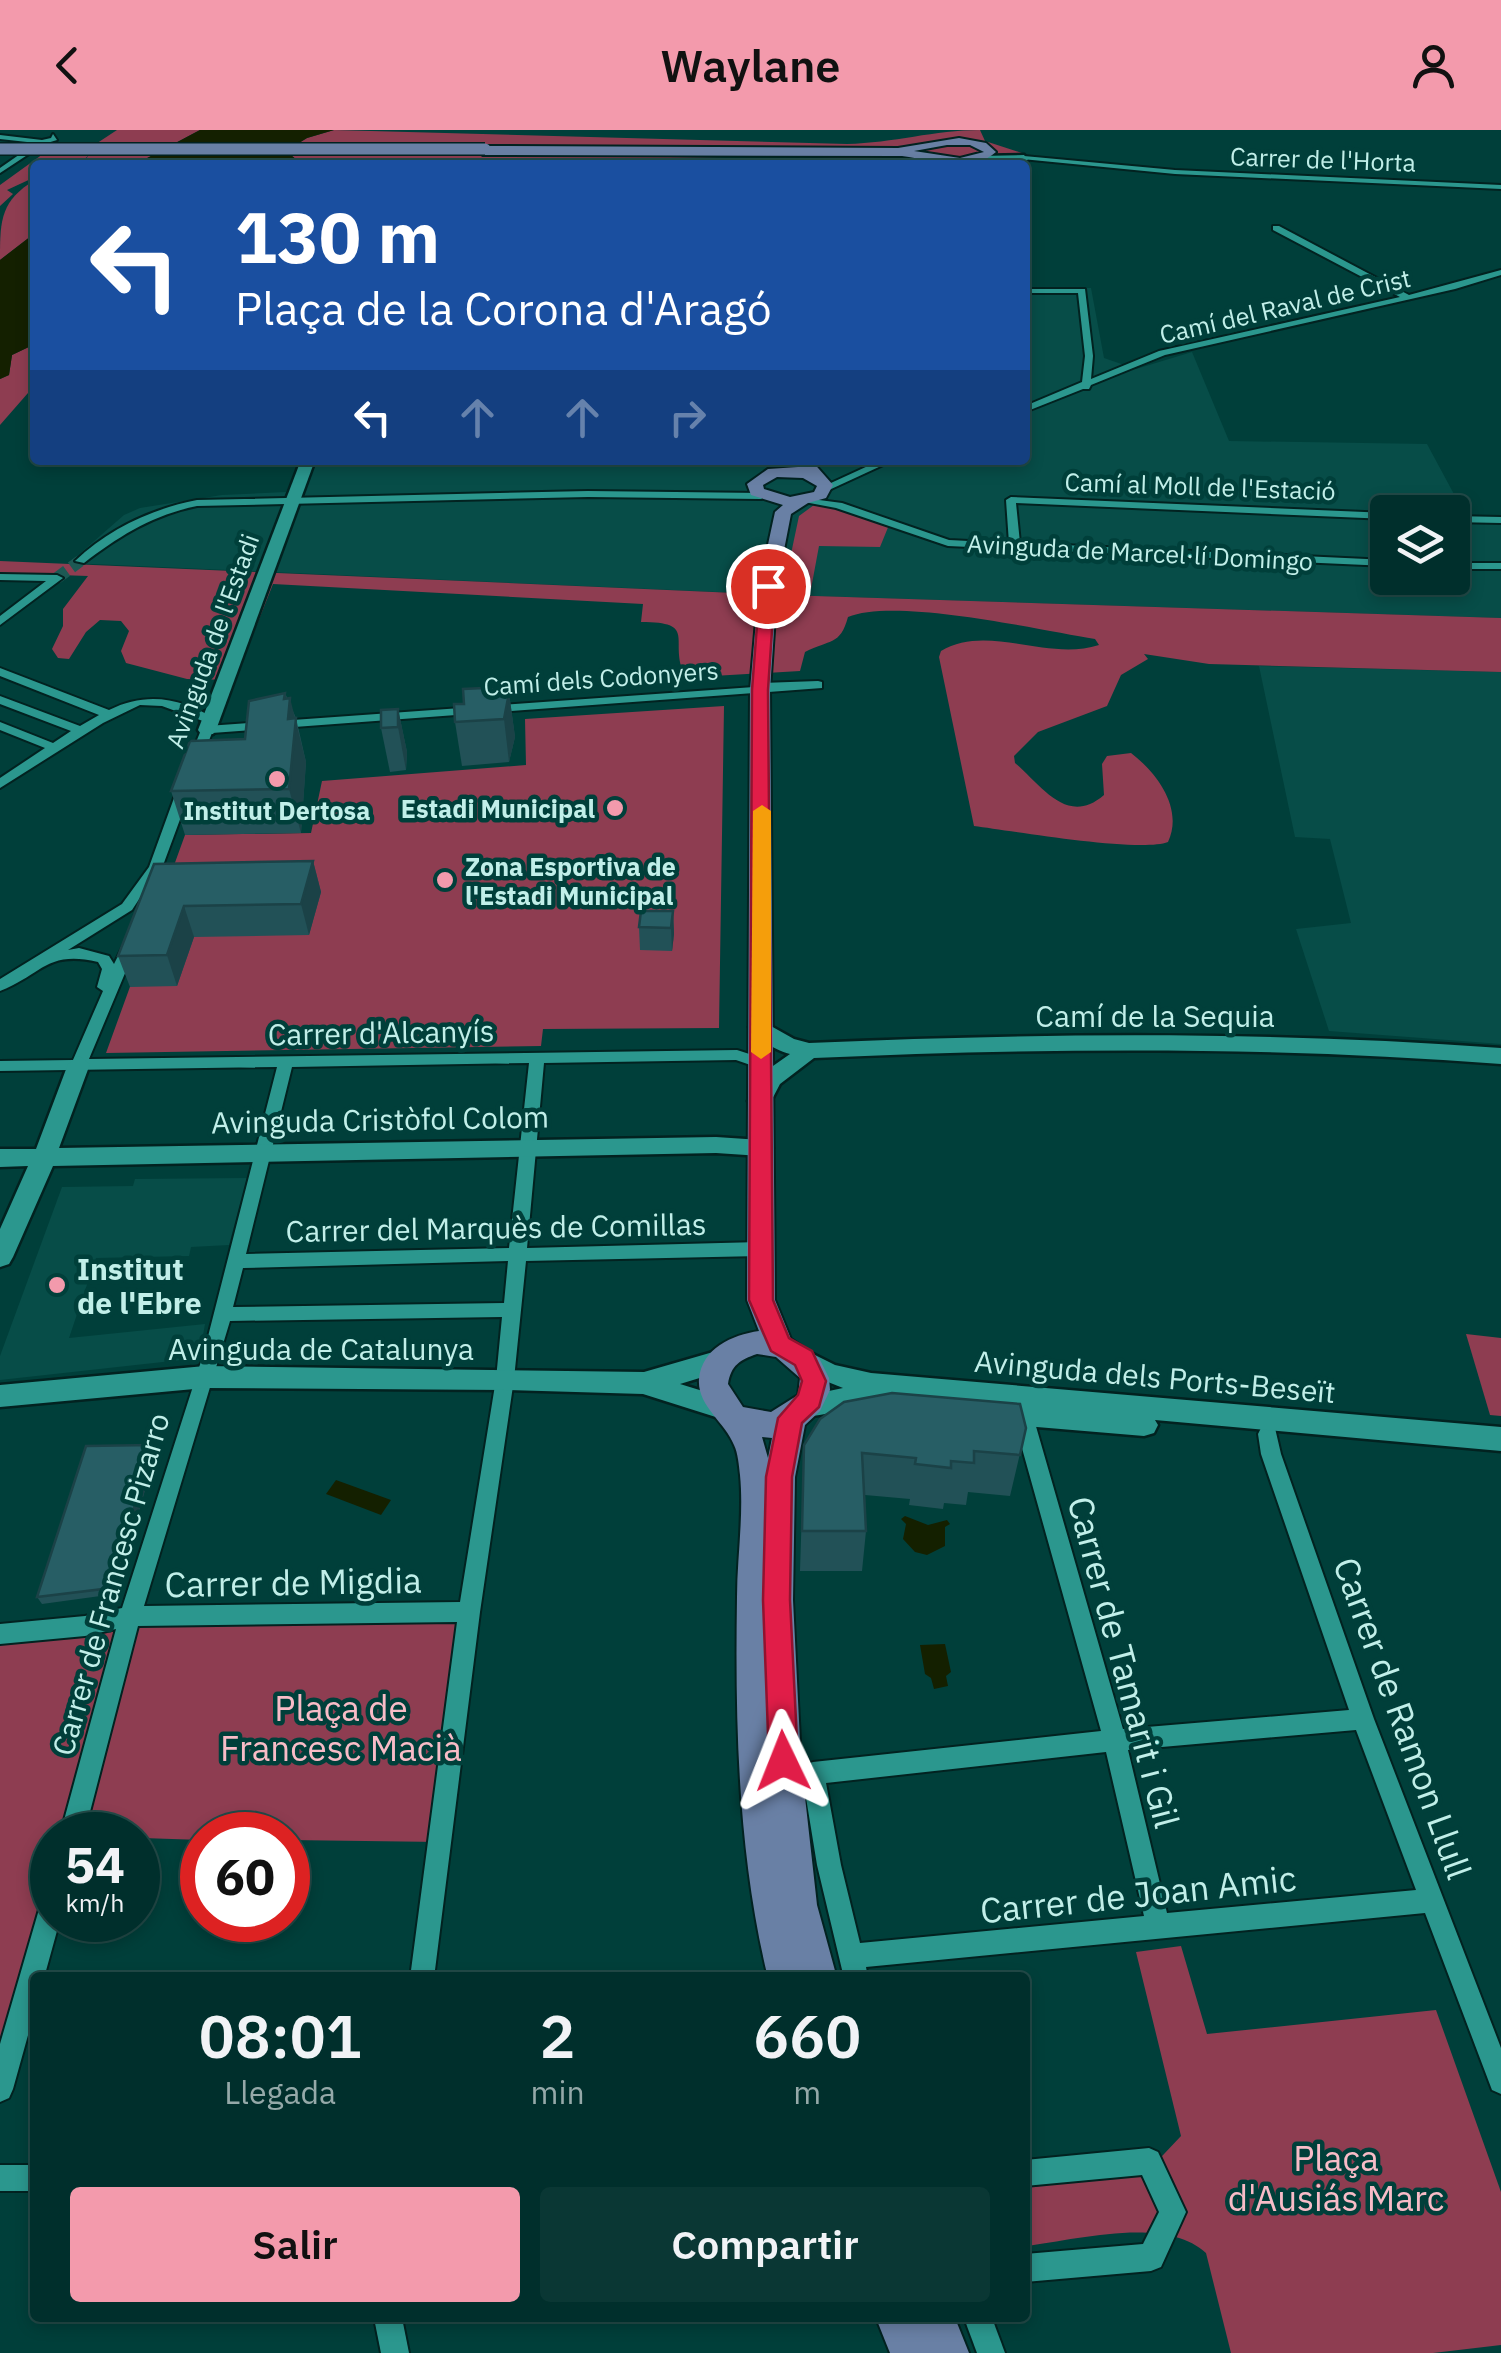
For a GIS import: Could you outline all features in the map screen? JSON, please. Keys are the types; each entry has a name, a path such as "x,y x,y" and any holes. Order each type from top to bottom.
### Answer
{"main road":[{"path":"816,150 888,147 963,130"},
{"path":"484,151 874,153 914,157 932,158 975,160 991,154 972,130 945,141 932,158"},
{"path":"945,141 984,146"},
{"path":"0,151 816,150 898,151 932,158"},
{"path":"764,487 786,465"},
{"path":"764,487 816,478"},
{"path":"779,1344 761,1300 760,688 768,586 783,512 802,501 816,478"},
{"path":"764,487 802,501"},
{"path":"764,487 783,512"},
{"path":"761,1300 712,1388 749,1442 756,1477 754,1677 759,1799 774,1923 786,1972"},
{"path":"727,1355 756,1342 779,1344 807,1362 814,1381 798,1412 779,1477 777,1600 798,1767 798,1904 816,1972"},
{"path":"727,1412 761,1425 798,1412"},
{"path":"900,2322 912,2353"},
{"path":"935,2322 947,2353"}],"street":[{"path":"0,136 44,138 0,171"},
{"path":"984,146 1024,158"},
{"path":"975,160 1024,158"},
{"name":"Carrer de l'Horta","path":"1024,158 1175,172 1501,187"},
{"path":"1276,228 1407,298"},
{"path":"1030,230 1036,230"},
{"name":"Camí del Raval de Crist","path":"1030,407 1162,353 1407,298 1501,272"},
{"path":"1030,291 1082,291 1089,356 1086,387"},
{"name":"Avinguda de l'Estadi","path":"79,1064 96,1020 106,1006 154,866 306,465"},
{"path":"816,478 858,473 878,465"},
{"path":"816,478 838,505"},
{"path":"80,561 133,522 171,507 291,500 702,494 764,487"},
{"name":"Camí al Moll de l'Estació","path":"1015,547 1012,500 1370,515"},
{"path":"802,501 838,505"},
{"name":"Avinguda de Marcel·lí Domingo","path":"838,505 948,543 1370,562"},
{"path":"1470,519 1501,520"},
{"path":"1470,566 1501,566"},
{"path":"0,578 58,578 0,622"},
{"path":"0,672 111,715"},
{"path":"0,700 28,681"},
{"name":"Camí dels Codonyers","path":"209,724 818,684"},
{"path":"0,700 82,732"},
{"path":"0,784 82,732 142,700 152,700 209,724"},
{"path":"0,726 55,748"},
{"path":"0,986 119,912 137,897 154,866"},
{"path":"119,912 130,914 135,928"},
{"path":"46,958 79,953 104,960 109,969 96,1020"},
{"path":"760,1027 786,1045 809,1051"},
{"name":"Camí de la Sequia","path":"809,1051 1179,1043 1405,1047 1501,1056"},
{"path":"760,1102 771,1079 809,1051"},
{"name":"Carrer d'Alcanyís","path":"0,1066 737,1055 762,1064"},
{"path":"423,1972 469,1612 506,1379 538,1058"},
{"name":"Carrer de Francesc Pizarro","path":"78,1812 130,1616 205,1377 286,1061"},
{"path":"0,1257 44,1158 79,1064"},
{"name":"Avinguda Cristòfol Colom","path":"0,1158 716,1145 761,1148"},
{"name":"Carrer del Marquès de Comillas","path":"234,1261 760,1248"},
{"path":"222,1314 514,1310"},
{"path":"643,1383 727,1355"},
{"name":"Avinguda dels Ports-Beseït","path":"807,1362 829,1374 871,1384 1501,1439"},
{"name":"Avinguda de Catalunya","path":"0,1396 205,1377 643,1383"},
{"path":"643,1383 727,1412"},
{"name":"Avinguda dels Ports-Beseït","path":"798,1412 851,1398 1501,1456"},
{"name":"Carrer de Tamarit i Gil","path":"1023,1416 1115,1740 1158,1926"},
{"name":"Carrer de Ramon Llull","path":"1268,1434 1271,1454 1363,1719 1501,2081"},
{"name":"Carrer de Migdia","path":"0,1634 85,1626 130,1616 469,1612"},
{"path":"854,1967 829,1866 798,1767 1363,1719"},
{"name":"Carrer de Joan Amic","path":"854,1967 1158,1926 1432,1900"},
{"path":"33,1972 42,1942"},
{"path":"0,2089 30,1983"},
{"path":"1030,2173 1149,2161 1173,2212 1151,2257 1030,2268"},
{"path":"0,2178 30,2178"},
{"path":"389,2322 395,2353"},
{"path":"979,2322 991,2353"}],"shaded area":[{"path":"200,130 334,130 307,138 286,151 297,160 143,160"},
{"path":"30,237 30,346 12,355 9,375 0,379 0,260"},
{"path":"1030,287 1091,288 1104,358 1136,369 1192,352 1229,441 1427,444 1454,495 1370,495 1370,595 1470,595 1470,522 1501,524 1501,618 784,595 69,563 124,515 140,508 222,495 286,492 298,465 1030,465"},
{"path":"1259,666 1501,672 1501,1044 1329,1031 1296,929 1351,923 1330,839 1295,837"},
{"name":"Institut de l'Ebre","path":"247,1178 229,1245 191,1247 189,1256 96,1258 69,1338 205,1324 199,1358 0,1380 0,1356 62,1187 133,1186 135,1179"},
{"path":"336,1480 391,1500 381,1515 326,1494"},
{"path":"905,1516 928,1525 947,1520 950,1524 945,1527 945,1546 927,1555 915,1552 903,1539 906,1524 901,1519"},
{"path":"945,1644 951,1672 946,1676 948,1686 934,1689 931,1678 925,1674 920,1645"}],"green space":[{"path":"117,130 200,130 143,160 85,160 89,155 84,160 35,160 43,154 79,155"},
{"path":"334,130 847,144 980,130 985,141 1034,157 1030,162 780,156 297,160 286,151 307,138"},
{"path":"30,163 30,179 7,190 13,194 0,206 0,185"},
{"path":"30,183 30,237 0,260 4,213"},
{"path":"30,346 30,391 0,425 0,379 9,375 12,355"},
{"path":"814,505 835,506 889,525 880,547 819,546 811,589 784,587 799,516"},
{"path":"0,561 784,595 1501,618 1501,672 1209,664 1144,654 1148,659 1121,675 1107,706 1038,732 1014,756 1015,763 1045,792 1078,807 1104,795 1102,764 1107,756 1131,753 1165,792 1172,829 1168,842 1131,845 974,826 939,657 941,651 959,643 998,641 1079,649 1099,645 1095,639 968,617 870,612 848,617 837,637 805,652 800,671 696,677 684,674 676,629 641,622 643,604 273,584 235,680 187,679 126,663 121,651 129,631 121,621 100,620 86,632 69,659 58,658 52,649 63,626 63,609 88,576 0,573"},
{"name":"Zona Esportiva de l'Estadi Municipal","path":"724,706 719,1028 543,1029 541,1046 106,1053 185,835 311,833 322,781 526,765 525,719"},
{"path":"1466,1334 1501,1338 1501,1416 1490,1415"},
{"name":"Plaça de Francesc Macià","path":"469,1612 441,1842 310,1840 310,1812 180,1812 180,1839 160,1839 160,1812 30,1812 30,1942 39,1942 0,2086 0,1634 85,1626"},
{"name":"Plaça d'Ausiás Marc","path":"1181,1946 1207,2034 1436,2010 1501,2192 1501,2345 1433,2353 1231,2353 1206,2253 1189,2242 1168,2235 1120,2233 1030,2245 1030,2187 1147,2172 1181,2136 1136,1952"}],"building":[{"path":"463,689 509,693 504,719 455,722 454,704 464,704"},
{"path":"285,693 284,699 290,698 288,719 296,718 289,789 171,791 190,741 245,739 249,701"},
{"path":"398,709 398,727 381,728 381,710"},
{"path":"313,861 301,904 184,906 167,955 118,956 154,864"},
{"path":"641,911 673,911 671,928 639,927"},
{"path":"892,1393 1020,1404 1026,1428 1020,1455 974,1451 974,1463 951,1461 951,1468 915,1464 916,1458 862,1453 866,1531 802,1531 804,1445 820,1419 844,1402"},
{"path":"152,1445 111,1588 37,1597 86,1446"}],"tunnel":[{"path":"57,578 80,561"}],"slow traffic":[{"path":"761,1052 762,811"}],"place":[{"name":"Institut Dertosa","path":"277,779"},
{"name":"Estadi Municipal","path":"615,808"},
{"name":"Zona Esportiva de l'Estadi Municipal","path":"445,880"},
{"name":"Institut de l'Ebre","path":"57,1285"}],"route":[{"path":"768,586 760,690 761,1300 779,1344 804,1358 814,1381 810,1400 790,1418 779,1477 777,1600 783,1761"}]}
